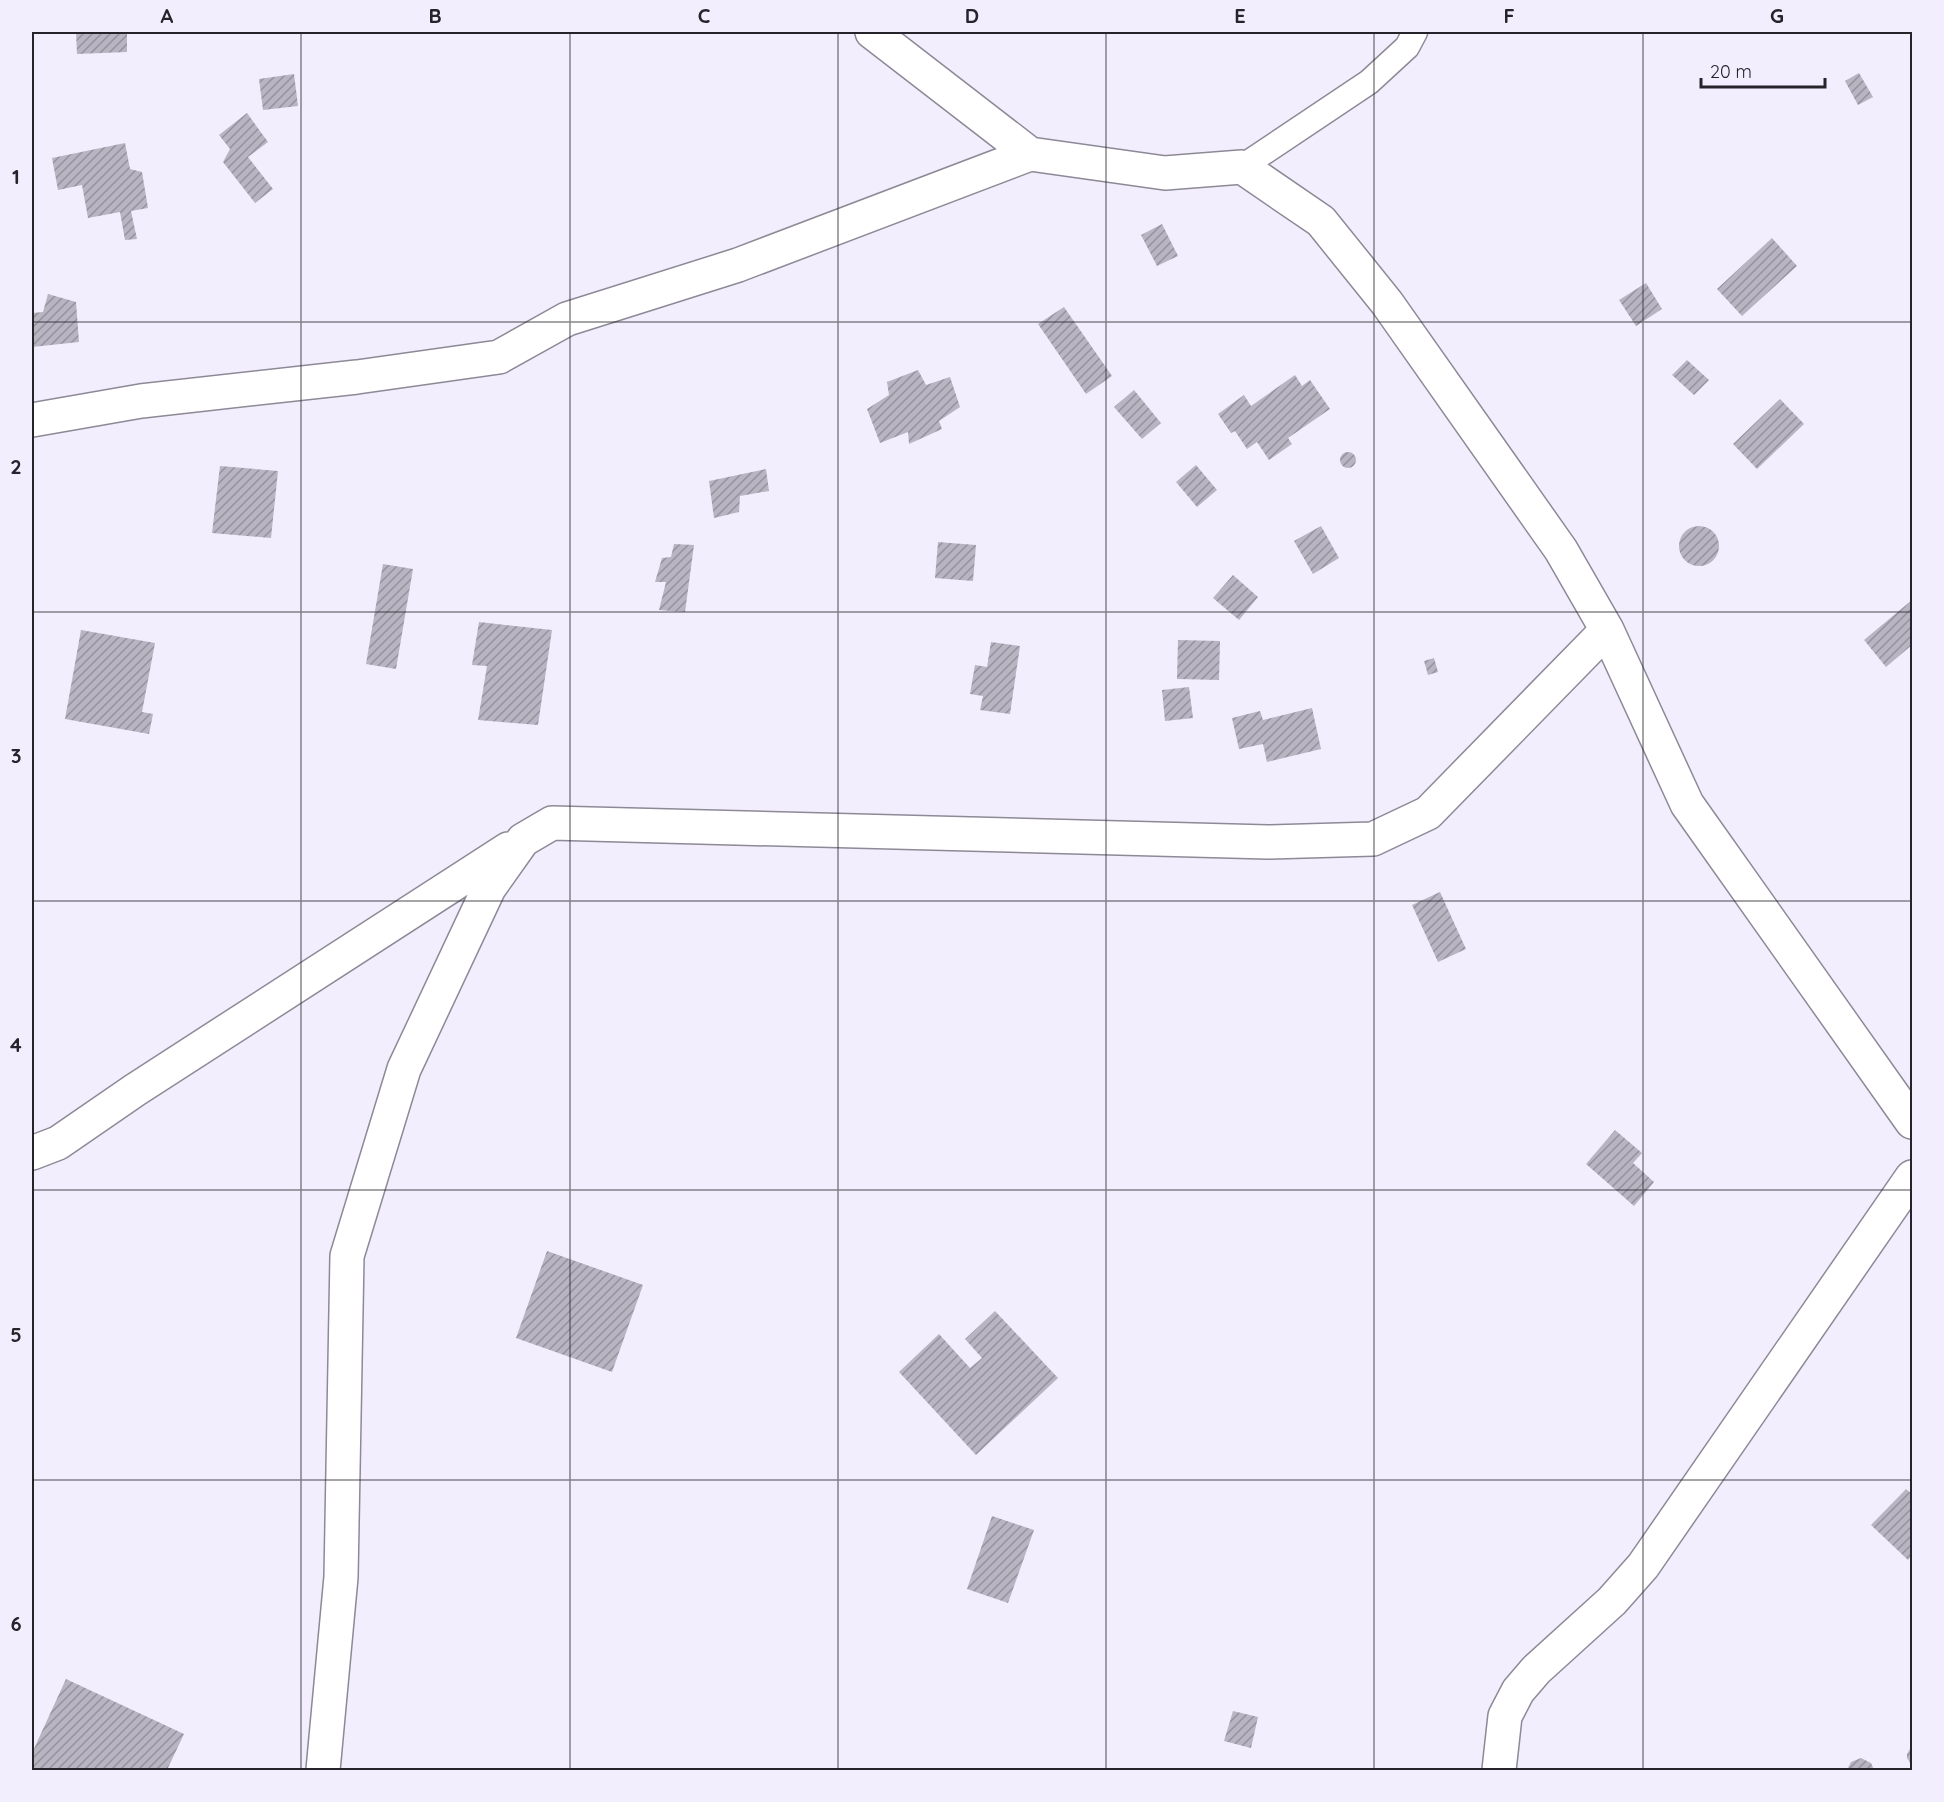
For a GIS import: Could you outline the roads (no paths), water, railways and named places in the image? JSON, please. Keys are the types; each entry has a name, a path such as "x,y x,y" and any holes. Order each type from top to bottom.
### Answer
{"street":[{"path":"873,32 1030,154"},
{"path":"32,420 141,401 357,377 499,357 567,319 738,265 1030,154 1165,173 1242,167 1321,221 1387,303 1561,550 1607,630 1687,804 1912,1122"},
{"path":"32,1152 58,1143 135,1090 523,840 552,824 1268,842 1373,839 1428,813 1607,630"},
{"path":"323,1770 341,1577 347,1256 404,1069 489,888 523,840"},
{"path":"1498,1770 1505,1716 1518,1691 1536,1670 1612,1601 1643,1566 1912,1177"}],"lane":[{"path":"1242,167 1369,82 1407,47 1415,32"}]}
